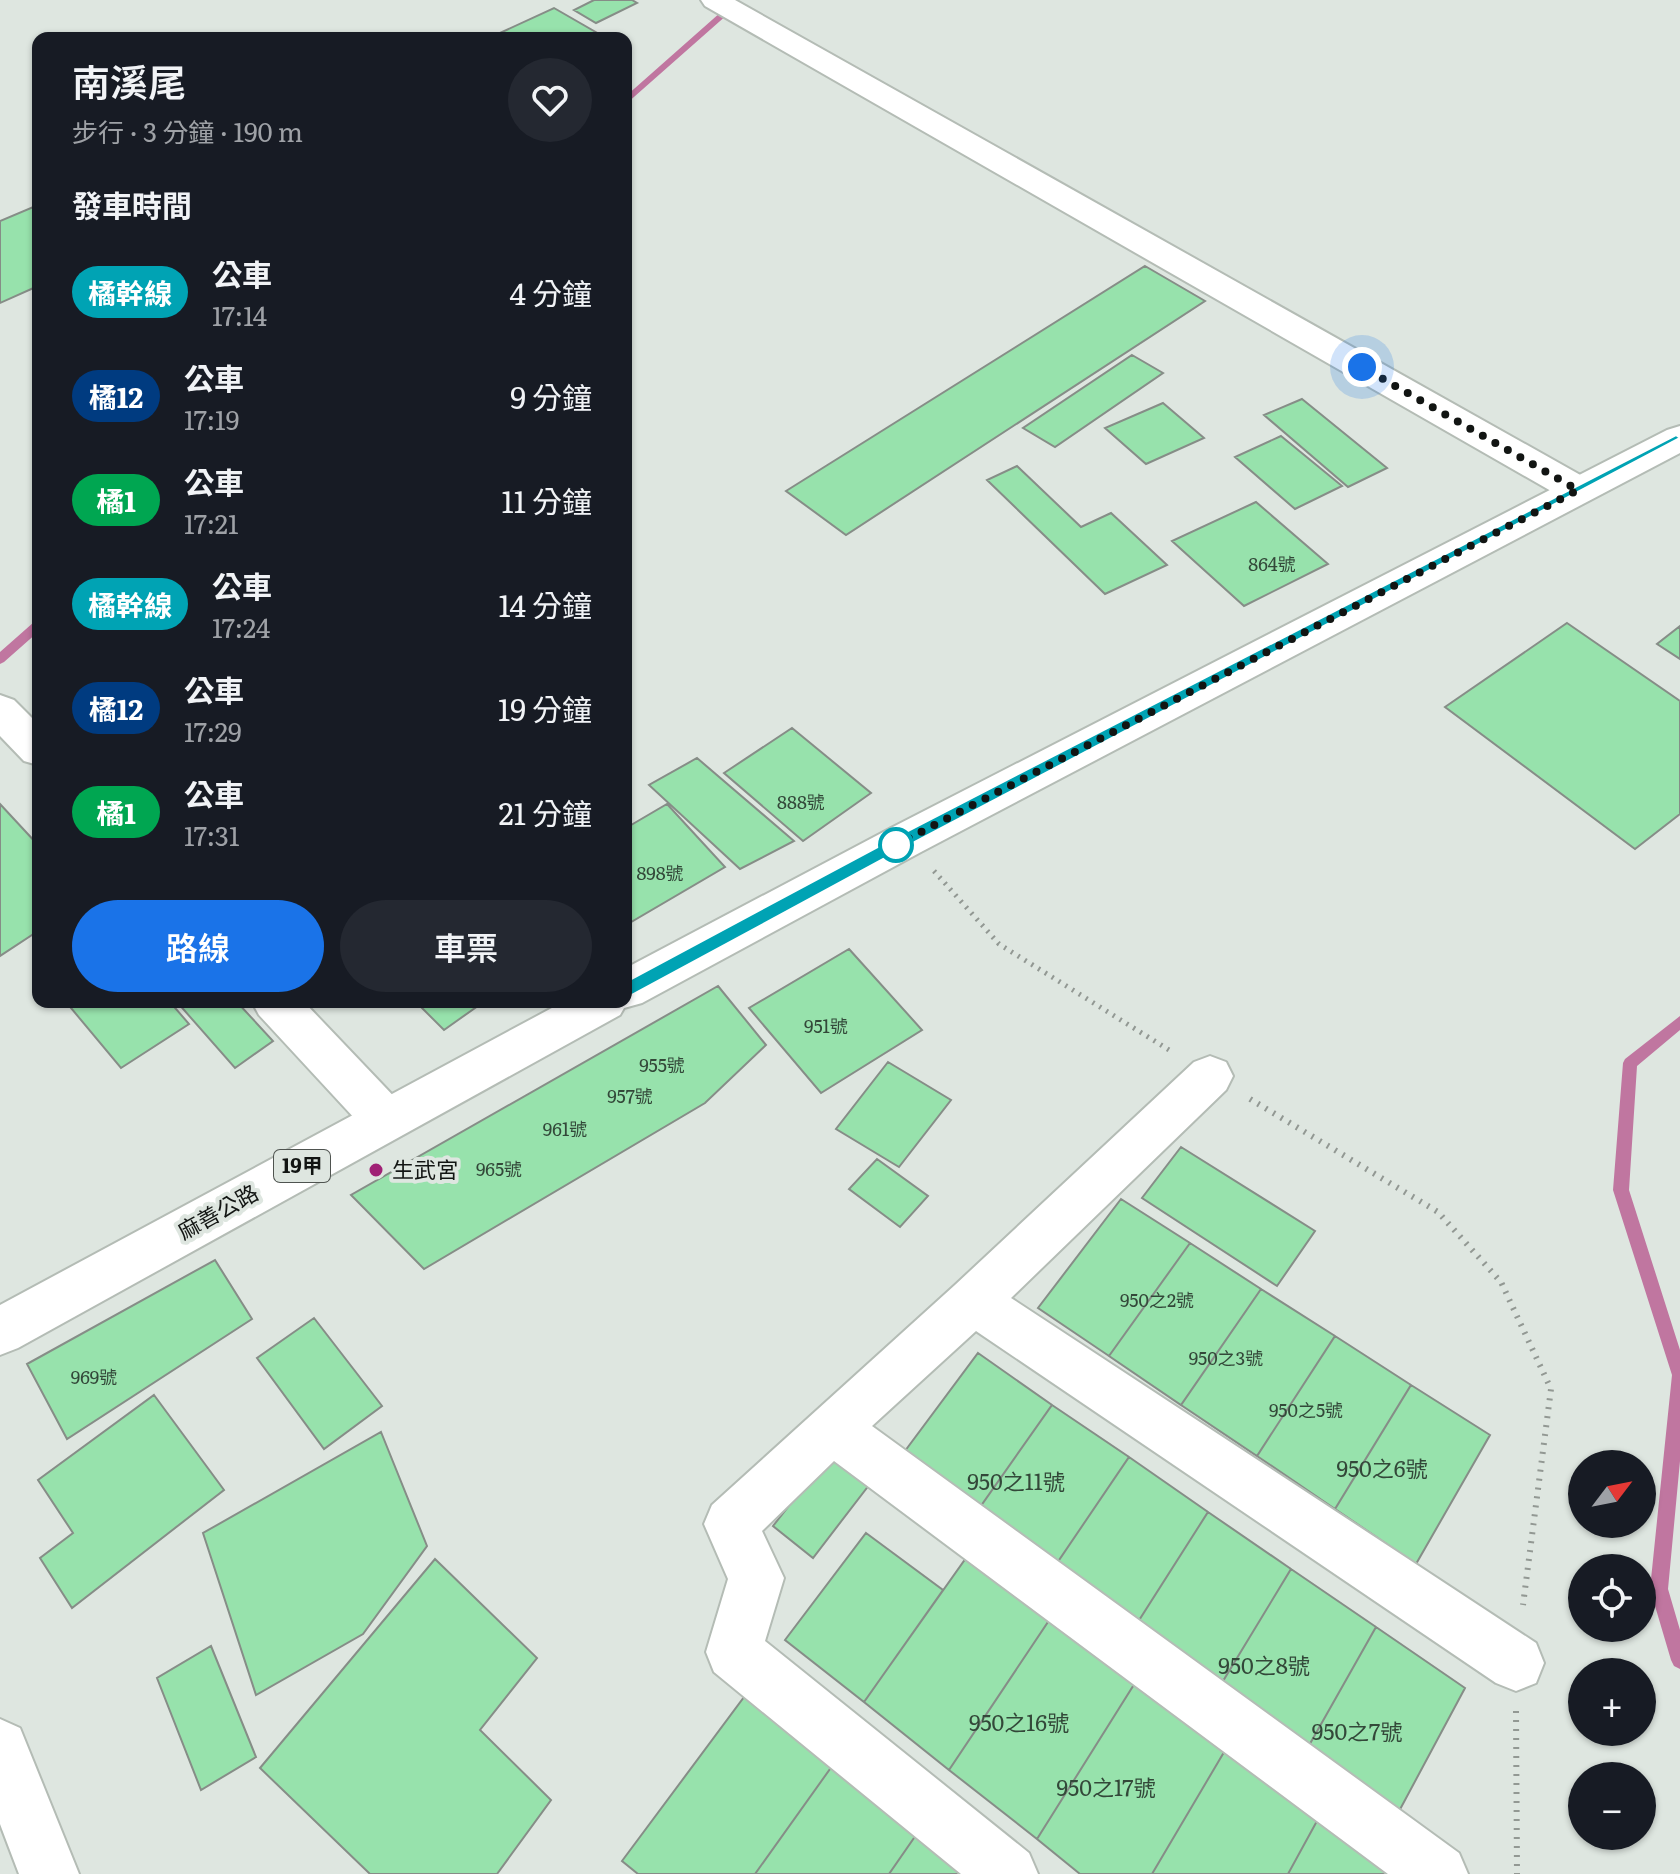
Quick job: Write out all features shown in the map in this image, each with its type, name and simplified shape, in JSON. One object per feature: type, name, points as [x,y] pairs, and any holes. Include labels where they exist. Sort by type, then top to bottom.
[{"type":"main road","points":[[715,0],[1578,490]]},
{"type":"main road","points":[[632,987],[906,840],[1680,438]]},
{"type":"main road","points":[[0,710],[32,744]]},
{"type":"main road","points":[[281,1008],[386,1120]]},
{"type":"main road","name":"麻善公路","points":[[0,1331],[593,1008]]},
{"type":"main road","points":[[1008,1874],[734,1652],[756,1578],[731,1524],[973,1301],[1210,1076]]},
{"type":"main road","points":[[973,1301],[1516,1663]]},
{"type":"main road","points":[[832,1428],[1438,1874]]},
{"type":"main road","points":[[0,1748],[49,1874]]},
{"type":"path","points":[[906,840],[999,944],[1210,1076],[1438,1212],[1501,1282],[1551,1389],[1516,1663],[1517,1874]]},
{"type":"building","points":[[594,0],[632,0],[637,3],[596,23],[574,10]]},
{"type":"building","points":[[554,8],[596,32],[502,32]]},
{"type":"building","points":[[32,208],[32,289],[0,303],[0,221]]},
{"type":"building","points":[[1145,266],[1205,301],[846,535],[786,491]]},
{"type":"building","points":[[1132,355],[1163,373],[1055,447],[1023,428]]},
{"type":"building","points":[[1302,399],[1387,468],[1348,487],[1264,415]]},
{"type":"building","points":[[1163,403],[1204,438],[1146,464],[1105,428]]},
{"type":"building","points":[[1281,436],[1342,486],[1295,509],[1235,457]]},
{"type":"building","points":[[1017,466],[1081,527],[1111,513],[1167,565],[1105,594],[987,480]]},
{"type":"building","points":[[1256,502],[1328,564],[1244,606],[1172,541]]},
{"type":"building","points":[[1567,623],[1680,701],[1680,814],[1635,849],[1445,707]]},
{"type":"building","points":[[1680,626],[1680,659],[1657,644]]},
{"type":"building","points":[[792,728],[871,793],[803,841],[724,773]]},
{"type":"building","points":[[697,758],[794,841],[740,869],[649,785]]},
{"type":"building","points":[[0,804],[32,839],[32,935],[0,956]]},
{"type":"building","points":[[667,804],[725,867],[632,921],[632,824]]},
{"type":"building","points":[[849,949],[922,1030],[821,1093],[749,1008]]},
{"type":"building","points":[[718,986],[766,1045],[705,1103],[424,1269],[351,1195]]},
{"type":"building","points":[[71,1008],[175,1008],[189,1024],[121,1068]]},
{"type":"building","points":[[182,1008],[243,1008],[273,1041],[235,1068]]},
{"type":"building","points":[[422,1008],[475,1008],[444,1030]]},
{"type":"building","points":[[888,1062],[951,1100],[899,1167],[836,1129]]},
{"type":"building","points":[[1181,1147],[1315,1231],[1277,1286],[1142,1198]]},
{"type":"building","points":[[877,1159],[928,1196],[900,1227],[849,1189]]},
{"type":"building","points":[[1121,1199],[1190,1243],[1109,1356],[1038,1308]]},
{"type":"building","points":[[1190,1243],[1261,1289],[1181,1405],[1109,1356]]},
{"type":"building","points":[[215,1260],[252,1319],[67,1439],[27,1364]]},
{"type":"building","points":[[1261,1289],[1335,1336],[1257,1456],[1181,1405]]},
{"type":"building","points":[[314,1318],[382,1406],[324,1449],[257,1358]]},
{"type":"building","points":[[1335,1336],[1411,1385],[1335,1509],[1257,1456]]},
{"type":"building","points":[[978,1353],[1052,1405],[978,1510],[902,1455]]},
{"type":"building","points":[[1411,1385],[1490,1435],[1416,1564],[1335,1509]]},
{"type":"building","points":[[154,1395],[224,1490],[72,1608],[40,1558],[73,1533],[38,1480]]},
{"type":"building","points":[[1052,1405],[1129,1457],[1055,1566],[978,1510]]},
{"type":"building","points":[[381,1432],[427,1546],[363,1634],[256,1695],[203,1533]]},
{"type":"building","points":[[836,1446],[876,1476],[813,1558],[773,1526]]},
{"type":"building","points":[[1129,1457],[1208,1512],[1136,1625],[1055,1566]]},
{"type":"building","points":[[1208,1512],[1291,1569],[1220,1686],[1136,1625]]},
{"type":"building","points":[[866,1533],[943,1590],[864,1702],[785,1640]]},
{"type":"building","points":[[971,1551],[1054,1613],[949,1770],[864,1702]]},
{"type":"building","points":[[435,1559],[537,1658],[480,1730],[551,1800],[497,1874],[370,1874],[260,1768]]},
{"type":"building","points":[[1291,1569],[1376,1627],[1307,1749],[1220,1686]]},
{"type":"building","points":[[1054,1613],[1140,1675],[1037,1839],[949,1770]]},
{"type":"building","points":[[1376,1627],[1465,1688],[1397,1815],[1307,1749]]},
{"type":"building","points":[[211,1646],[256,1757],[201,1790],[157,1678]]},
{"type":"building","points":[[1140,1675],[1230,1742],[1152,1874],[1080,1874],[1037,1839]]},
{"type":"building","points":[[753,1685],[840,1755],[755,1874],[638,1874],[622,1861]]},
{"type":"building","points":[[1230,1742],[1323,1810],[1288,1874],[1152,1874]]},
{"type":"building","points":[[840,1755],[923,1825],[889,1874],[755,1874]]},
{"type":"building","points":[[1323,1810],[1410,1874],[1288,1874]]},
{"type":"building","points":[[923,1825],[983,1874],[889,1874]]},
{"type":"waterway","points":[[632,96],[724,14]]},
{"type":"waterway","points":[[0,659],[32,630]]},
{"type":"waterway","points":[[1680,1022],[1630,1063],[1621,1190],[1680,1375],[1659,1589],[1680,1660]]},
{"type":"bus line","name":"橘幹線","points":[[632,987],[906,840],[1680,438]]},
{"type":"place","name":"生武宮","points":[[376,1170]]},
{"type":"route","points":[[896,845],[1578,490],[1362,367]]}]
